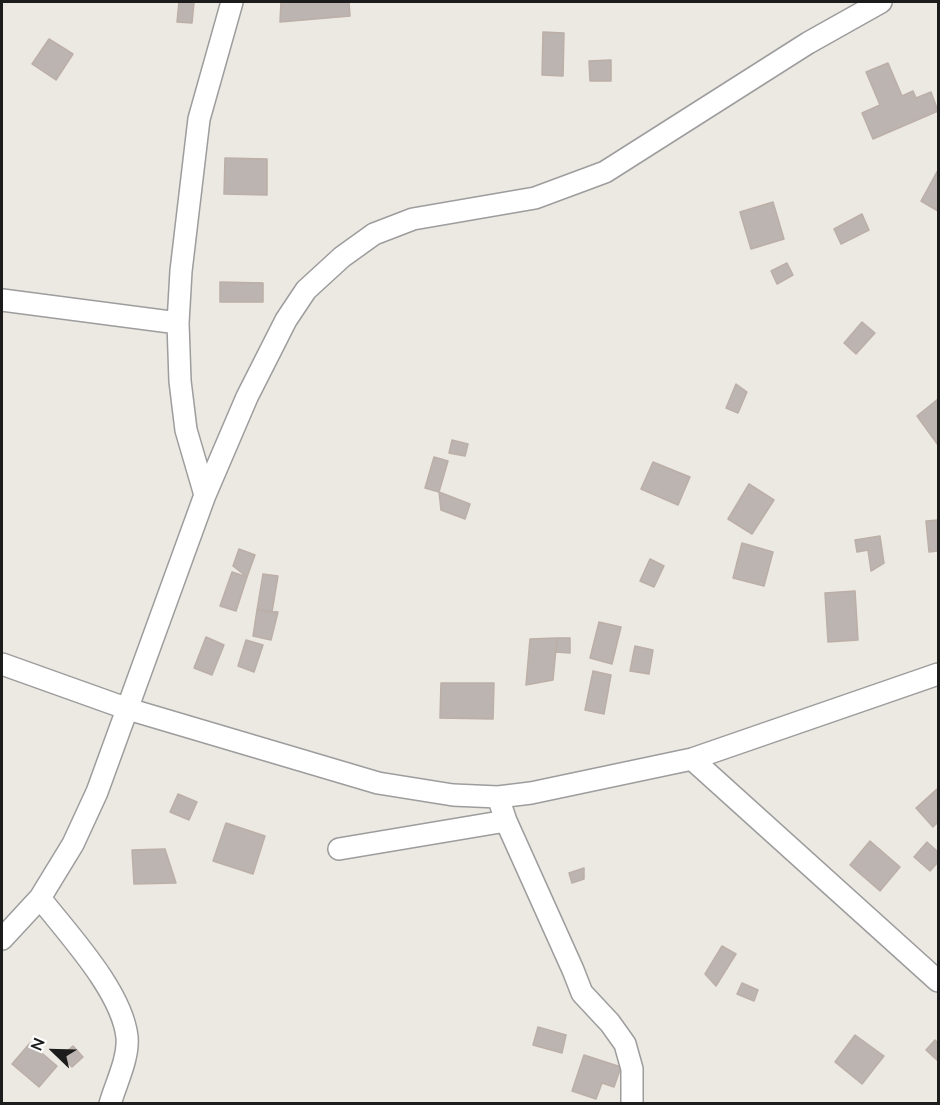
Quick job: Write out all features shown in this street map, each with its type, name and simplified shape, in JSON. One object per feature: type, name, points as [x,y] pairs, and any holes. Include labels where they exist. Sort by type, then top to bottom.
[{"type":"street","points":[[205,495],[186,430],[180,381],[178,323],[200,119],[232,2]]},
{"type":"street","points":[[2,939],[40,898],[78,834],[97,792],[205,495],[247,397],[286,320],[306,290],[342,257],[374,234],[413,219],[535,198],[605,172],[808,43],[881,2]]},
{"type":"street","points":[[2,300],[178,323]]},
{"type":"street","points":[[2,664],[128,709],[378,783],[453,795],[498,797],[531,793],[692,759],[939,674]]},
{"type":"street","points":[[692,759],[939,981]]},
{"type":"street","points":[[498,797],[506,821],[582,993],[610,1023],[625,1044],[632,1069],[632,1104]]},
{"type":"street","points":[[339,849],[506,821]]},
{"type":"street","points":[[40,898],[95,968],[120,1010],[127,1038],[125,1057],[110,1104]]},
{"type":"building","points":[[179,2],[194,2],[192,23],[177,22]]},
{"type":"building","points":[[281,2],[349,2],[350,16],[280,22]]},
{"type":"building","points":[[543,32],[564,33],[563,76],[542,75]]},
{"type":"building","points":[[49,39],[73,54],[56,80],[32,64]]},
{"type":"building","points":[[611,60],[611,81],[590,81],[589,61]]},
{"type":"building","points":[[888,63],[902,96],[913,91],[916,98],[931,92],[938,111],[873,139],[862,113],[880,105],[866,72]]},
{"type":"building","points":[[225,158],[267,159],[267,195],[224,194]]},
{"type":"building","points":[[938,170],[938,211],[921,201]]},
{"type":"building","points":[[773,202],[784,239],[751,249],[740,212]]},
{"type":"building","points":[[862,214],[869,230],[841,244],[834,229]]},
{"type":"building","points":[[787,263],[793,275],[777,284],[771,271]]},
{"type":"building","points":[[220,282],[263,283],[263,302],[220,302]]},
{"type":"building","points":[[862,322],[875,333],[856,354],[844,343]]},
{"type":"building","points":[[736,384],[747,392],[738,413],[726,408]]},
{"type":"building","points":[[938,399],[938,445],[917,416]]},
{"type":"building","points":[[452,440],[468,444],[465,456],[449,453]]},
{"type":"building","points":[[434,457],[448,461],[439,492],[425,488]]},
{"type":"building","points":[[653,462],[690,477],[678,505],[641,489]]},
{"type":"building","points":[[749,484],[774,500],[752,534],[728,519]]},
{"type":"building","points":[[439,492],[470,504],[465,519],[441,510]]},
{"type":"building","points":[[938,520],[938,551],[929,552],[926,521]]},
{"type":"building","points":[[880,536],[884,563],[871,571],[868,550],[857,552],[855,540]]},
{"type":"building","points":[[742,543],[773,552],[764,586],[733,578]]},
{"type":"building","points":[[239,549],[255,555],[247,577],[233,566]]},
{"type":"building","points":[[650,559],[664,566],[654,587],[640,581]]},
{"type":"building","points":[[232,572],[247,577],[236,611],[220,606]]},
{"type":"building","points":[[263,574],[278,576],[272,612],[257,610]]},
{"type":"building","points":[[855,591],[858,640],[828,642],[825,593]]},
{"type":"building","points":[[257,610],[278,612],[271,640],[253,636]]},
{"type":"building","points":[[599,622],[621,627],[612,664],[590,658]]},
{"type":"building","points":[[206,637],[224,645],[212,675],[194,668]]},
{"type":"building","points":[[557,638],[570,638],[570,653],[556,652]]},
{"type":"building","points":[[557,638],[553,680],[526,685],[530,639]]},
{"type":"building","points":[[246,640],[263,645],[254,672],[238,666]]},
{"type":"building","points":[[635,646],[653,650],[649,674],[630,671]]},
{"type":"building","points":[[593,671],[611,675],[604,714],[585,710]]},
{"type":"building","points":[[441,683],[494,683],[493,719],[440,718]]},
{"type":"building","points":[[937,789],[938,822],[933,827],[916,808]]},
{"type":"building","points":[[178,794],[197,802],[189,820],[170,812]]},
{"type":"building","points":[[226,823],[265,836],[253,874],[213,861]]},
{"type":"building","points":[[870,841],[900,867],[880,891],[850,865]]},
{"type":"building","points":[[927,842],[938,852],[938,862],[930,871],[914,857]]},
{"type":"building","points":[[165,849],[176,883],[134,884],[132,850]]},
{"type":"building","points":[[584,868],[584,879],[572,883],[569,873]]},
{"type":"building","points":[[722,946],[736,954],[716,986],[705,974]]},
{"type":"building","points":[[742,983],[758,990],[754,1001],[737,994]]},
{"type":"building","points":[[538,1027],[566,1035],[562,1053],[533,1045]]},
{"type":"building","points":[[855,1035],[884,1056],[862,1084],[835,1062]]},
{"type":"building","points":[[935,1040],[938,1043],[938,1061],[926,1050]]},
{"type":"building","points":[[30,1043],[57,1066],[39,1087],[12,1064]]},
{"type":"building","points":[[73,1046],[83,1057],[72,1067],[61,1056]]},
{"type":"building","points":[[584,1055],[621,1067],[614,1087],[602,1083],[596,1099],[572,1091]]}]
